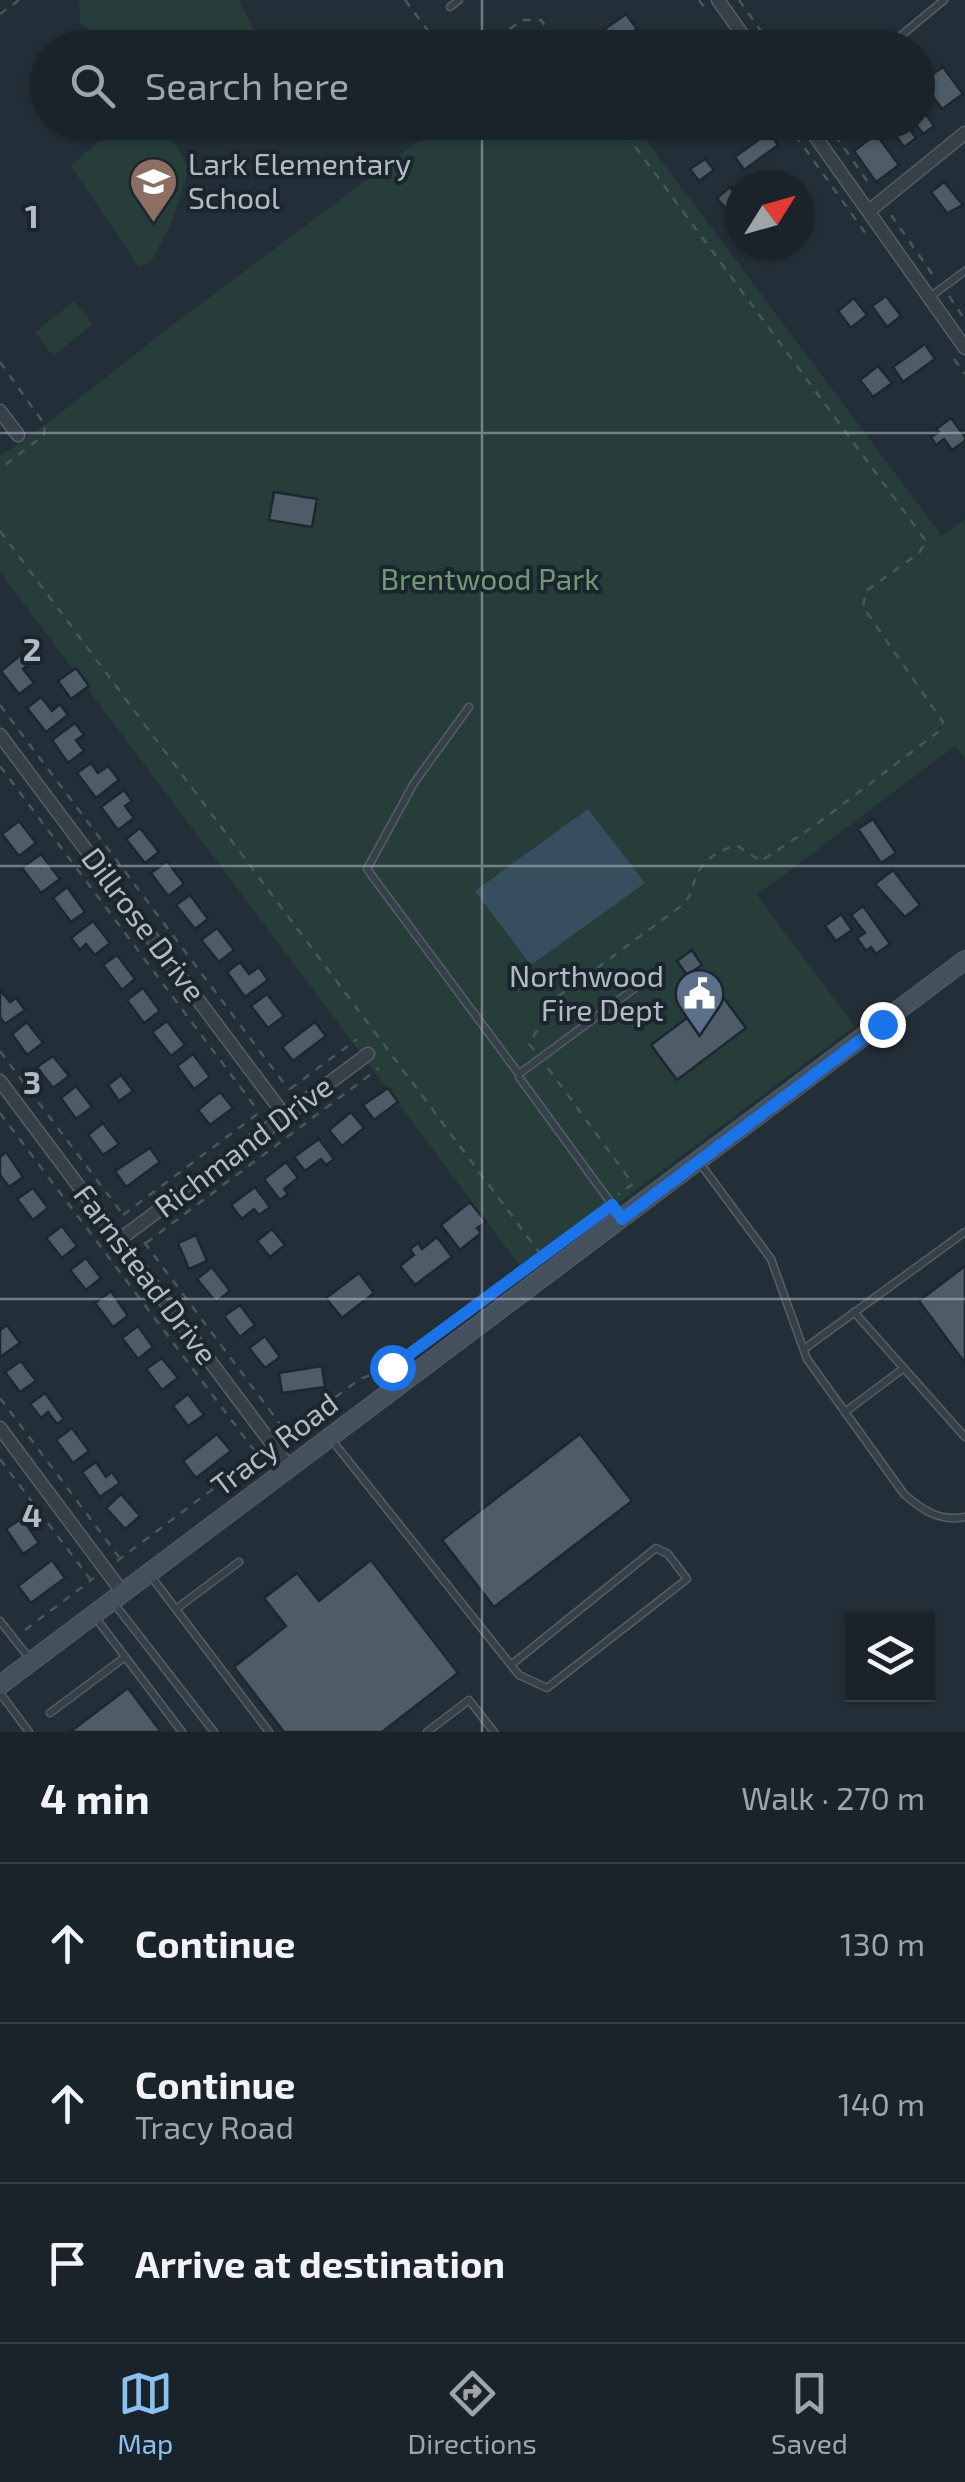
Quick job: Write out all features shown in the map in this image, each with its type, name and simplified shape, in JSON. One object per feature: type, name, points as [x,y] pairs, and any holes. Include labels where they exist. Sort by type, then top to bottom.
[{"type":"street","points":[[718,0],[739,30]]},
{"type":"street","points":[[868,211],[965,133]]},
{"type":"street","points":[[818,140],[965,348]]},
{"type":"street","points":[[0,411],[18,435]]},
{"type":"street","name":"Dillrose Drive","points":[[0,735],[286,1116]]},
{"type":"street","name":"Tracy Road","points":[[0,1685],[331,1438],[617,1212],[698,1161],[965,960]]},
{"type":"street","name":"Richmand Drive","points":[[120,1240],[368,1054]]},
{"type":"street","name":"Farnstead Drive","points":[[0,1082],[290,1468]]},
{"type":"street","points":[[0,1428],[106,1570],[118,1597]]},
{"type":"lane","points":[[450,8],[459,0]]},
{"type":"lane","points":[[908,30],[944,0]]},
{"type":"lane","points":[[930,298],[965,271]]},
{"type":"lane","points":[[469,707],[414,783],[367,869],[617,1212]]},
{"type":"lane","points":[[520,1074],[658,971]]},
{"type":"lane","points":[[698,1161],[771,1259],[808,1359],[904,1494],[938,1517],[965,1517]]},
{"type":"lane","points":[[804,1348],[965,1232]]},
{"type":"lane","points":[[854,1312],[965,1437]]},
{"type":"lane","points":[[845,1412],[904,1368]]},
{"type":"lane","points":[[331,1438],[519,1676],[547,1688],[686,1580],[668,1554],[656,1548],[511,1665]]},
{"type":"lane","points":[[176,1609],[238,1562]]},
{"type":"lane","points":[[149,1574],[270,1732]]},
{"type":"lane","points":[[118,1597],[214,1732]]},
{"type":"lane","points":[[94,1616],[182,1732]]},
{"type":"lane","points":[[0,1621],[31,1662]]},
{"type":"lane","points":[[50,1713],[125,1658]]},
{"type":"lane","points":[[0,1693],[29,1732]]},
{"type":"lane","points":[[428,1732],[470,1700],[494,1732]]},
{"type":"path","points":[[0,14],[19,0]]},
{"type":"path","points":[[406,0],[428,30]]},
{"type":"path","points":[[739,0],[760,30]]},
{"type":"path","points":[[508,30],[522,20],[541,20],[548,30]]},
{"type":"path","points":[[618,1196],[633,1184],[530,1044],[556,998],[680,907],[692,895],[696,874],[714,853],[736,845],[761,860],[814,826],[938,732],[943,722],[863,607],[866,592],[919,553],[926,540],[630,140]]},
{"type":"path","points":[[839,140],[965,320]]},
{"type":"path","points":[[0,362],[46,425],[44,435],[0,469]]},
{"type":"path","points":[[0,532],[542,1256]]},
{"type":"path","points":[[0,705],[289,1090],[357,1039]]},
{"type":"path","points":[[0,766],[259,1112]]},
{"type":"path","points":[[0,1051],[123,1215],[274,1101]]},
{"type":"path","points":[[287,1433],[145,1244],[379,1068]]},
{"type":"path","points":[[0,1112],[258,1455]]},
{"type":"path","points":[[542,1256],[617,1212],[643,1181]]},
{"type":"path","points":[[14,1639],[360,1379],[392,1367],[602,1208]]},
{"type":"path","points":[[0,1398],[120,1558]]},
{"type":"path","points":[[0,1459],[91,1580]]},
{"type":"green space","points":[[239,0],[254,30],[89,30],[80,22],[79,2]]},
{"type":"green space","points":[[100,140],[173,140],[189,169],[172,221],[151,262],[139,267],[71,166]]},
{"type":"green space","name":"Brentwood Park","points":[[420,140],[646,140],[725,246],[725,260],[736,260],[942,536],[965,519],[965,758],[955,746],[757,895],[855,1026],[525,1273],[0,572],[0,456]]},
{"type":"green space","points":[[75,301],[93,324],[53,356],[35,332]]},
{"type":"water","points":[[588,809],[645,883],[531,965],[475,891]]},
{"type":"building","points":[[626,14],[637,29],[606,30]]},
{"type":"building","points":[[943,67],[963,94],[942,109],[935,99],[935,73]]},
{"type":"building","points":[[758,140],[775,140],[778,145],[744,170],[735,157]]},
{"type":"building","points":[[868,140],[880,140],[899,165],[876,182],[854,151]]},
{"type":"building","points":[[705,159],[714,170],[699,181],[690,169]]},
{"type":"building","points":[[944,182],[963,205],[947,213],[931,192]]},
{"type":"building","points":[[725,191],[725,208],[717,198]]},
{"type":"building","points":[[886,296],[901,316],[887,327],[872,306]]},
{"type":"building","points":[[854,298],[867,315],[851,328],[838,311]]},
{"type":"building","points":[[925,344],[935,359],[903,382],[893,367]]},
{"type":"building","points":[[878,366],[892,383],[873,397],[860,380]]},
{"type":"building","points":[[951,418],[965,437],[952,450],[944,439],[936,445],[931,437]]},
{"type":"building","points":[[274,492],[317,499],[312,527],[269,520]]},
{"type":"building","points":[[22,654],[30,663],[23,669],[34,683],[19,694],[1,671]]},
{"type":"building","points":[[76,668],[89,686],[71,699],[58,681]]},
{"type":"building","points":[[41,697],[52,711],[60,704],[68,715],[46,732],[27,708]]},
{"type":"building","points":[[75,723],[84,735],[76,740],[84,751],[68,763],[52,740]]},
{"type":"building","points":[[91,763],[98,773],[108,766],[119,780],[96,798],[77,773]]},
{"type":"building","points":[[124,790],[132,801],[125,806],[134,818],[118,830],[101,807]]},
{"type":"building","points":[[873,819],[896,853],[881,863],[858,829]]},
{"type":"building","points":[[19,821],[36,843],[19,856],[2,834]]},
{"type":"building","points":[[140,828],[159,852],[145,863],[126,839]]},
{"type":"building","points":[[41,854],[60,879],[41,893],[22,868]]},
{"type":"building","points":[[167,861],[184,884],[168,896],[151,873]]},
{"type":"building","points":[[893,870],[920,905],[905,917],[875,884]]},
{"type":"building","points":[[67,887],[85,912],[71,922],[53,898]]},
{"type":"building","points":[[190,895],[208,919],[195,929],[176,905]]},
{"type":"building","points":[[863,906],[890,944],[876,954],[871,947],[866,951],[857,938],[865,933],[851,915]]},
{"type":"building","points":[[841,914],[852,930],[836,941],[825,926]]},
{"type":"building","points":[[93,921],[110,943],[95,955],[86,944],[80,950],[71,938]]},
{"type":"building","points":[[217,928],[234,950],[219,962],[201,940]]},
{"type":"building","points":[[692,950],[702,965],[687,975],[677,961]]},
{"type":"building","points":[[117,955],[135,979],[122,990],[103,965]]},
{"type":"building","points":[[240,962],[249,974],[259,967],[268,980],[245,997],[227,972]]},
{"type":"building","points":[[143,988],[160,1011],[144,1023],[127,1000]]},
{"type":"building","points":[[0,990],[10,1002],[16,998],[25,1010],[5,1024],[0,1017]]},
{"type":"building","name":"Northwood Fire Dept","points":[[720,993],[746,1028],[677,1080],[651,1045]]},
{"type":"building","points":[[267,994],[284,1016],[268,1028],[251,1006]]},
{"type":"building","points":[[167,1021],[185,1045],[171,1056],[152,1032]]},
{"type":"building","points":[[27,1022],[43,1043],[27,1055],[12,1034]]},
{"type":"building","points":[[315,1022],[326,1036],[293,1061],[282,1047]]},
{"type":"building","points":[[193,1054],[210,1077],[194,1089],[177,1066]]},
{"type":"building","points":[[53,1056],[69,1076],[53,1088],[37,1067]]},
{"type":"building","points":[[121,1075],[133,1091],[119,1101],[108,1085]]},
{"type":"building","points":[[76,1086],[92,1107],[76,1119],[61,1098]]},
{"type":"building","points":[[388,1088],[398,1102],[374,1120],[363,1105]]},
{"type":"building","points":[[220,1092],[233,1108],[210,1125],[198,1110]]},
{"type":"building","points":[[351,1112],[364,1128],[342,1146],[329,1130]]},
{"type":"building","points":[[103,1123],[119,1144],[103,1155],[88,1135]]},
{"type":"building","points":[[319,1139],[334,1159],[326,1165],[321,1159],[305,1171],[294,1157]]},
{"type":"building","points":[[150,1148],[160,1162],[126,1187],[115,1171]]},
{"type":"building","points":[[6,1152],[23,1177],[9,1187],[0,1175],[0,1157]]},
{"type":"building","points":[[286,1162],[298,1178],[284,1189],[288,1194],[280,1200],[264,1179]]},
{"type":"building","points":[[255,1187],[270,1207],[259,1215],[254,1209],[242,1219],[231,1205]]},
{"type":"building","points":[[33,1188],[48,1208],[33,1220],[17,1199]]},
{"type":"building","points":[[470,1202],[486,1222],[477,1228],[481,1233],[460,1250],[441,1225]]},
{"type":"building","points":[[62,1226],[77,1246],[62,1258],[46,1238]]},
{"type":"building","points":[[272,1229],[285,1245],[270,1257],[257,1241]]},
{"type":"building","points":[[196,1235],[207,1261],[189,1269],[178,1243]]},
{"type":"building","points":[[437,1237],[452,1257],[415,1285],[400,1266],[414,1255],[410,1249],[418,1243],[422,1249]]},
{"type":"building","points":[[86,1258],[101,1278],[86,1290],[70,1270]]},
{"type":"building","points":[[965,1266],[965,1363],[919,1301]]},
{"type":"building","points":[[212,1267],[230,1291],[216,1302],[197,1279]]},
{"type":"building","points":[[359,1273],[374,1293],[342,1318],[326,1298]]},
{"type":"building","points":[[111,1291],[128,1316],[113,1327],[95,1303]]},
{"type":"building","points":[[240,1305],[255,1325],[240,1337],[224,1316]]},
{"type":"building","points":[[7,1325],[20,1343],[0,1357],[0,1330]]},
{"type":"building","points":[[138,1326],[153,1347],[138,1359],[122,1338]]},
{"type":"building","points":[[265,1336],[280,1357],[265,1368],[249,1348]]},
{"type":"building","points":[[162,1358],[178,1378],[162,1390],[146,1369]]},
{"type":"building","points":[[21,1361],[36,1381],[20,1392],[5,1372]]},
{"type":"building","points":[[322,1366],[325,1387],[282,1393],[279,1373]]},
{"type":"building","points":[[45,1393],[64,1419],[57,1424],[48,1412],[41,1418],[30,1404]]},
{"type":"building","points":[[188,1394],[204,1415],[188,1426],[173,1406]]},
{"type":"building","points":[[72,1428],[89,1451],[73,1463],[56,1440]]},
{"type":"building","points":[[217,1434],[231,1451],[196,1478],[183,1461]]},
{"type":"building","points":[[580,1434],[632,1501],[494,1607],[442,1540]]},
{"type":"building","points":[[96,1462],[106,1477],[112,1472],[120,1483],[100,1497],[82,1472]]},
{"type":"building","points":[[121,1494],[140,1516],[125,1529],[106,1508]]},
{"type":"building","points":[[22,1518],[39,1543],[23,1554],[6,1529]]},
{"type":"building","points":[[52,1560],[65,1578],[31,1603],[18,1586]]},
{"type":"building","points":[[371,1560],[458,1673],[382,1732],[284,1732],[234,1667],[286,1626],[264,1598],[297,1573],[319,1601]]},
{"type":"building","points":[[128,1688],[161,1732],[70,1732]]},
{"type":"place","name":"Lark Elementary School","points":[[153,224]]},
{"type":"place","name":"Northwood Fire Dept","points":[[699,1036]]},
{"type":"route","points":[[392,1367],[612,1205],[622,1219],[882,1024]]}]
